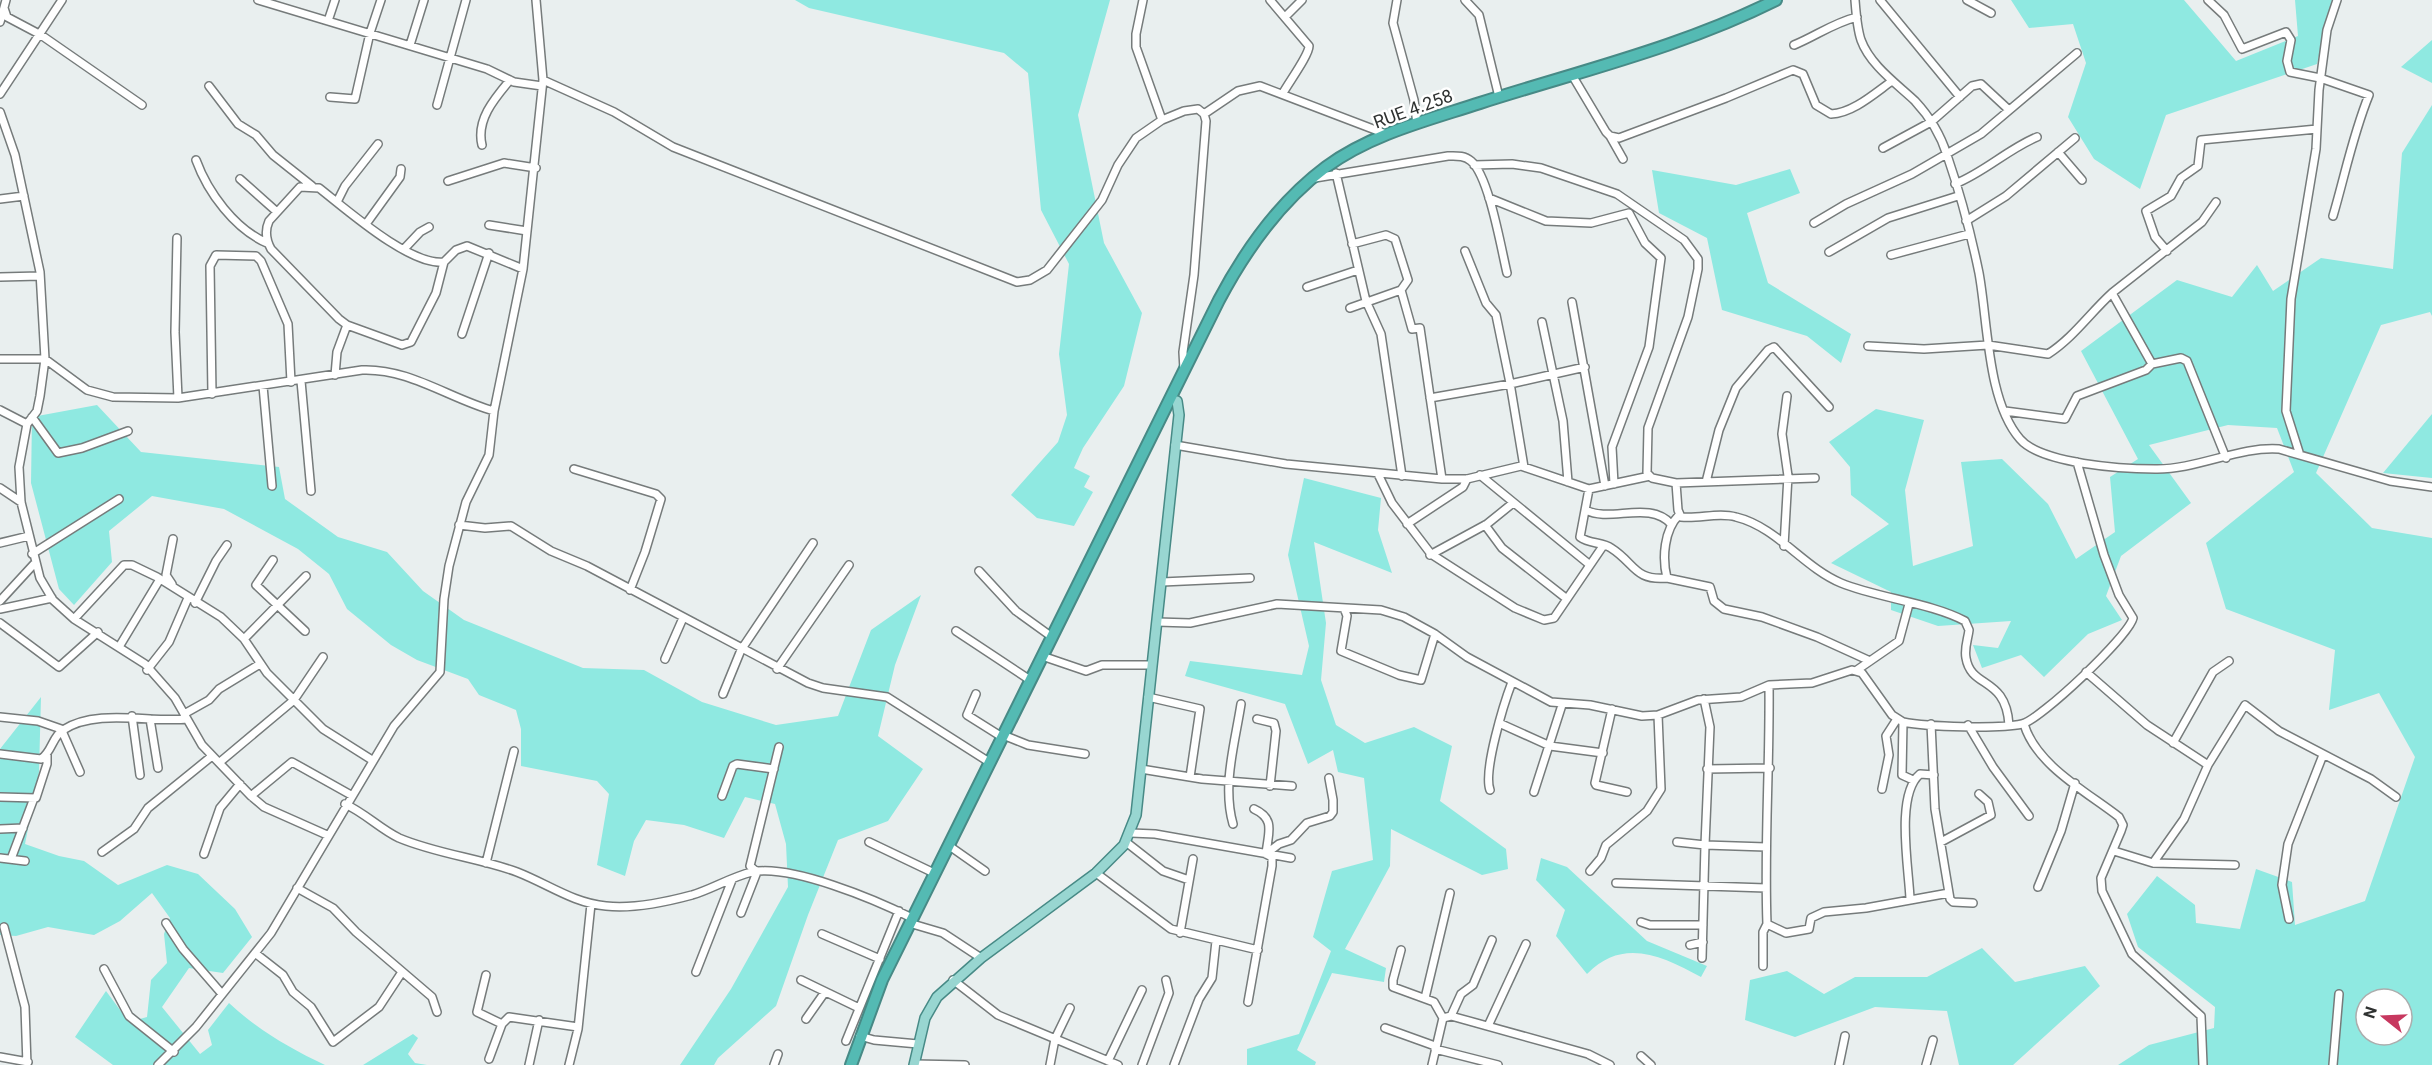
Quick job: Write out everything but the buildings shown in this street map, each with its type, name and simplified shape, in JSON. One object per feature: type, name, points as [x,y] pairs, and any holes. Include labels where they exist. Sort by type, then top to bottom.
[{"type":"highway","name":"RUE 4.258","points":[[851,1065],[875,995],[1042,656],[1175,398],[1184,371],[1244,255],[1283,206],[1312,179],[1352,151],[1387,135],[1499,97],[1683,40],[1776,0]]},
{"type":"main road","points":[[914,1064],[930,1008],[953,980],[1096,873],[1128,837],[1136,815],[1162,582],[1179,415],[1175,398]]},
{"type":"street","points":[[0,22],[6,0]]},
{"type":"street","points":[[0,93],[62,0]]},
{"type":"street","points":[[258,0],[452,58],[510,80],[542,83],[614,112],[673,147],[1017,282],[1030,280],[1047,270],[1102,200],[1136,138],[1162,120],[1191,109],[1198,109],[1204,114]]},
{"type":"street","points":[[328,21],[335,0]]},
{"type":"street","points":[[330,97],[355,99],[370,33],[381,0]]},
{"type":"street","points":[[410,45],[424,0]]},
{"type":"street","points":[[437,105],[452,58],[466,0]]},
{"type":"street","points":[[158,1065],[174,1052],[255,953],[297,888],[345,804],[394,726],[440,672],[445,590],[459,525],[471,489],[489,455],[494,411],[523,269],[536,168],[542,83],[536,0]]},
{"type":"street","points":[[1143,0],[1136,34],[1136,47],[1162,120]]},
{"type":"street","points":[[1270,0],[1306,40],[1310,50],[1283,93]]},
{"type":"street","points":[[1285,17],[1302,0]]},
{"type":"street","points":[[1396,0],[1393,23],[1414,100],[1417,124]]},
{"type":"street","points":[[1465,0],[1479,15],[1499,97]]},
{"type":"street","points":[[1856,0],[1863,45],[1892,81],[1913,100],[1931,122],[1947,154],[1966,221],[1980,283],[1994,380],[2005,411],[2020,440],[2028,446],[2077,462],[2158,469],[2226,458],[2265,448],[2299,452],[2390,481],[2432,487]]},
{"type":"street","points":[[1880,0],[1959,97]]},
{"type":"street","points":[[1967,0],[1991,14]]},
{"type":"street","points":[[2208,0],[2224,15],[2242,49],[2286,32],[2291,40],[2287,60],[2290,72],[2320,78],[2369,95],[2355,128],[2349,164],[2333,216]]},
{"type":"street","points":[[2299,452],[2286,411],[2291,299],[2317,129],[2320,78],[2327,30],[2337,0]]},
{"type":"street","points":[[4,8],[7,17],[40,35],[142,105]]},
{"type":"street","points":[[1794,45],[1814,37],[1834,23],[1857,17]]},
{"type":"street","points":[[1814,223],[1981,134],[2077,53]]},
{"type":"street","points":[[1610,136],[1619,138],[1638,133],[1793,70],[1803,74],[1816,105],[1831,114],[1842,112],[1868,98],[1892,81]]},
{"type":"street","points":[[1572,75],[1623,159]]},
{"type":"street","points":[[482,145],[479,132],[486,114],[510,80]]},
{"type":"street","points":[[1883,148],[1931,122],[1972,86],[1981,84],[2009,110]]},
{"type":"street","points":[[209,86],[238,124],[256,135],[273,154],[312,186],[404,249],[420,258],[444,262]]},
{"type":"street","points":[[1204,114],[1248,87],[1260,86],[1387,135]]},
{"type":"street","points":[[0,112],[15,155],[40,276],[45,359],[40,396],[30,421],[19,467],[21,502],[34,564],[52,598],[74,619],[98,632],[145,664],[147,670],[166,687],[193,732],[212,756],[250,795],[264,807],[327,835]]},
{"type":"street","points":[[1184,371],[1183,352],[1193,284],[1204,114]]},
{"type":"street","points":[[2167,251],[2155,237],[2146,211],[2171,196],[2181,178],[2198,166],[2201,140],[2317,129]]},
{"type":"street","points":[[1955,184],[1971,178],[2020,144],[2037,137]]},
{"type":"street","points":[[1966,221],[2006,196],[2075,138]]},
{"type":"street","points":[[337,202],[345,186],[378,144]]},
{"type":"street","points":[[2058,152],[2082,180]]},
{"type":"street","points":[[1312,179],[1336,173],[1448,156],[1466,158],[1474,165],[1489,198],[1507,273]]},
{"type":"street","points":[[196,160],[204,182],[219,202],[254,237],[267,243],[347,325],[407,345],[436,293],[444,262],[462,247],[489,253],[523,269]]},
{"type":"street","points":[[448,181],[504,163],[536,168]]},
{"type":"street","points":[[1474,165],[1512,164],[1540,168],[1617,194],[1684,240],[1698,259],[1688,317],[1648,428],[1646,469],[1650,476]]},
{"type":"street","points":[[366,224],[400,177],[400,169]]},
{"type":"street","points":[[1336,173],[1366,301],[1381,334],[1402,476]]},
{"type":"street","points":[[240,179],[277,212]]},
{"type":"street","points":[[267,243],[266,227],[277,212],[300,187],[312,186]]},
{"type":"street","points":[[0,199],[24,196]]},
{"type":"street","points":[[1830,252],[1888,218],[1958,196]]},
{"type":"street","points":[[1489,198],[1546,221],[1591,223],[1629,213],[1645,243],[1661,258],[1649,347],[1612,447],[1614,484]]},
{"type":"street","points":[[1868,346],[1924,349],[1988,345],[2048,354],[2112,293],[2202,222],[2216,202]]},
{"type":"street","points":[[489,225],[528,231]]},
{"type":"street","points":[[404,249],[420,232],[429,227]]},
{"type":"street","points":[[1891,255],[1969,234]]},
{"type":"street","points":[[1350,308],[1401,290],[1408,280],[1395,239],[1386,235],[1353,244]]},
{"type":"street","points":[[177,238],[175,332],[178,398]]},
{"type":"street","points":[[1465,251],[1486,303],[1496,315],[1524,467]]},
{"type":"street","points":[[462,334],[489,253]]},
{"type":"street","points":[[212,394],[210,266],[216,255],[256,256],[261,261],[288,324],[291,382]]},
{"type":"street","points":[[1307,287],[1358,270]]},
{"type":"street","points":[[0,277],[40,276]]},
{"type":"street","points":[[1401,290],[1412,329],[1420,328],[1442,479]]},
{"type":"street","points":[[2112,293],[2152,364]]},
{"type":"street","points":[[1572,302],[1605,486]]},
{"type":"street","points":[[1542,322],[1563,421],[1568,482]]},
{"type":"street","points":[[335,375],[338,352],[347,325]]},
{"type":"street","points":[[1706,482],[1719,430],[1736,388],[1768,350],[1774,347],[1829,407]]},
{"type":"street","points":[[2005,411],[2065,419],[2077,396],[2146,370],[2152,364],[2181,358],[2187,361],[2226,458]]},
{"type":"street","points":[[0,359],[45,359],[87,390],[113,397],[178,398],[362,370],[389,372],[411,378],[472,405],[494,411]]},
{"type":"street","points":[[1430,398],[1585,368]]},
{"type":"street","points":[[301,381],[311,491]]},
{"type":"street","points":[[263,386],[272,486]]},
{"type":"street","points":[[1784,546],[1788,477],[1782,434],[1787,396]]},
{"type":"street","points":[[0,410],[30,421],[58,453],[82,448],[128,431]]},
{"type":"street","points":[[1175,446],[1286,464],[1442,479],[1467,479],[1524,467],[1589,489],[1650,476],[1676,483],[1788,477],[1815,478]]},
{"type":"street","points":[[1900,720],[1931,724],[2024,724],[2036,718],[2126,633],[2133,618],[2119,595],[2104,555],[2077,462]]},
{"type":"street","points":[[574,468],[656,494],[661,499],[645,552],[630,590]]},
{"type":"street","points":[[1378,474],[1392,503],[1430,554],[1515,608],[1544,620],[1554,618],[1604,546]]},
{"type":"street","points":[[1479,475],[1590,566]]},
{"type":"street","points":[[1407,524],[1463,487],[1467,479]]},
{"type":"street","points":[[1667,578],[1663,562],[1671,524],[1679,515],[1676,483]]},
{"type":"street","points":[[0,488],[21,502]]},
{"type":"street","points":[[1589,489],[1586,510],[1581,520],[1580,537],[1610,546],[1638,573],[1652,579],[1667,578],[1710,586],[1714,601],[1724,609],[1762,618],[1817,637],[1870,661]]},
{"type":"street","points":[[32,554],[119,499]]},
{"type":"street","points":[[1430,554],[1485,525],[1513,503]]},
{"type":"street","points":[[1586,510],[1595,515],[1622,512],[1647,514],[1667,519],[1671,524]]},
{"type":"street","points":[[1679,515],[1684,518],[1717,514],[1742,518],[1761,526],[1784,546],[1839,582],[1960,619],[1968,626],[1965,646],[1968,664],[1973,673],[1994,687],[2003,698],[2008,710],[2009,725]]},
{"type":"street","points":[[459,525],[486,528],[503,525],[519,529],[551,551],[582,563],[741,650],[815,687],[887,697],[989,762]]},
{"type":"street","points":[[1485,525],[1502,548],[1567,599]]},
{"type":"street","points":[[0,544],[29,537]]},
{"type":"street","points":[[173,539],[166,575],[173,586]]},
{"type":"street","points":[[723,694],[741,650],[813,543]]},
{"type":"street","points":[[195,603],[227,544]]},
{"type":"street","points":[[273,560],[256,585],[305,631]]},
{"type":"street","points":[[0,601],[34,564]]},
{"type":"street","points":[[74,619],[127,564],[160,579],[195,603],[221,617],[244,639],[260,664],[322,729],[372,760]]},
{"type":"street","points":[[777,669],[849,565]]},
{"type":"street","points":[[979,571],[1016,611],[1052,637]]},
{"type":"street","points":[[244,639],[306,576]]},
{"type":"street","points":[[1162,582],[1250,578]]},
{"type":"street","points":[[119,647],[160,579]]},
{"type":"street","points":[[0,609],[52,598]]},
{"type":"street","points":[[147,670],[167,646],[188,598]]},
{"type":"street","points":[[1157,622],[1190,623],[1277,604],[1381,610],[1404,617],[1435,634],[1467,657],[1551,702],[1562,705],[1590,705],[1642,716],[1658,715],[1704,699],[1741,697],[1769,685],[1812,683],[1846,671],[1857,670],[1899,641],[1909,604]]},
{"type":"street","points":[[1344,608],[1347,616],[1341,651],[1399,675],[1421,680],[1435,634]]},
{"type":"street","points":[[665,659],[683,618]]},
{"type":"street","points":[[0,623],[59,667],[98,632]]},
{"type":"street","points":[[956,631],[1030,680]]},
{"type":"street","points":[[1042,656],[1086,671],[1102,666],[1152,665]]},
{"type":"street","points":[[220,762],[269,724],[294,700],[323,657]]},
{"type":"street","points":[[2173,743],[2213,672],[2229,661]]},
{"type":"street","points":[[10,859],[34,798],[38,796],[47,755],[63,730],[80,724],[132,716],[150,719],[186,717],[260,664]]},
{"type":"street","points":[[1857,670],[1900,720],[1902,775],[1913,780]]},
{"type":"street","points":[[2086,672],[2118,702],[2173,743],[2208,765]]},
{"type":"street","points":[[1490,790],[1488,774],[1499,723],[1512,682]]},
{"type":"street","points":[[1762,966],[1763,932],[1767,924],[1769,685]]},
{"type":"street","points":[[976,694],[967,715],[1002,736],[1028,745],[1085,754]]},
{"type":"street","points":[[1148,697],[1200,709],[1190,777]]},
{"type":"street","points":[[1702,958],[1710,727],[1704,699]]},
{"type":"street","points":[[1233,824],[1228,797],[1229,780],[1241,704]]},
{"type":"street","points":[[1534,792],[1562,705]]},
{"type":"street","points":[[2153,863],[2184,819],[2208,765],[2245,705],[2279,731],[2323,756],[2371,779],[2396,797]]},
{"type":"street","points":[[1612,709],[1596,785],[1627,792]]},
{"type":"street","points":[[1590,871],[1601,858],[1606,846],[1647,811],[1661,789],[1658,715]]},
{"type":"street","points":[[132,716],[140,775]]},
{"type":"street","points":[[0,717],[39,721],[63,730],[80,772]]},
{"type":"street","points":[[150,719],[158,768]]},
{"type":"street","points":[[1257,719],[1274,723],[1276,731],[1270,786]]},
{"type":"street","points":[[1882,789],[1889,755],[1886,736],[1900,720]]},
{"type":"street","points":[[1499,723],[1550,746],[1603,753]]},
{"type":"street","points":[[1931,724],[1941,842],[1949,893],[1953,902],[1973,903]]},
{"type":"street","points":[[2024,724],[2032,743],[2054,766],[2119,817],[2122,825],[2114,851],[2101,878],[2102,891],[2132,954],[2201,1016],[2203,1065]]},
{"type":"street","points":[[1968,725],[1993,767],[2029,816]]},
{"type":"street","points":[[757,872],[750,866],[751,857],[779,747]]},
{"type":"street","points":[[486,863],[514,751]]},
{"type":"street","points":[[0,754],[38,759],[47,755]]},
{"type":"street","points":[[102,852],[134,829],[148,808],[212,756]]},
{"type":"street","points":[[2289,919],[2282,885],[2288,844],[2323,756]]},
{"type":"street","points":[[250,795],[292,762],[351,795]]},
{"type":"street","points":[[722,796],[733,766],[737,764],[774,769]]},
{"type":"street","points":[[1707,769],[1770,768]]},
{"type":"street","points":[[1141,769],[1270,786],[1293,786]]},
{"type":"street","points":[[1910,899],[1905,820],[1913,780],[1920,774],[1934,775]]},
{"type":"street","points":[[1266,854],[1279,844],[1291,840],[1307,823],[1330,816],[1333,812],[1329,778]]},
{"type":"street","points":[[2038,887],[2061,831],[2075,783]]},
{"type":"street","points":[[204,854],[220,808],[240,784]]},
{"type":"street","points":[[1941,842],[1991,815],[1988,802],[1979,794]]},
{"type":"street","points":[[0,797],[34,798]]},
{"type":"street","points":[[345,804],[398,837],[545,883],[566,896],[591,903],[623,906],[670,900],[757,872],[789,874],[871,898],[911,920],[944,933],[981,958]]},
{"type":"street","points":[[1254,809],[1265,814],[1269,820],[1266,854]]},
{"type":"street","points":[[0,829],[23,828]]},
{"type":"street","points":[[1128,837],[1155,834],[1291,858]]},
{"type":"street","points":[[1128,837],[1163,871],[1189,880]]},
{"type":"street","points":[[869,842],[934,873]]},
{"type":"street","points":[[1677,842],[1766,847]]},
{"type":"street","points":[[948,845],[985,871]]},
{"type":"street","points":[[2114,851],[2153,863],[2235,865]]},
{"type":"street","points":[[1248,1002],[1272,866],[1272,857],[1266,854]]},
{"type":"street","points":[[0,858],[25,861]]},
{"type":"street","points":[[1180,933],[1193,859]]},
{"type":"street","points":[[741,913],[757,872]]},
{"type":"street","points":[[1096,873],[1167,926],[1180,933],[1258,950]]},
{"type":"street","points":[[696,972],[732,880]]},
{"type":"street","points":[[1616,883],[1642,882],[1704,887],[1766,888]]},
{"type":"street","points":[[297,888],[333,908],[356,932],[432,997],[436,1012]]},
{"type":"street","points":[[1425,998],[1450,893]]},
{"type":"street","points":[[1767,924],[1786,933],[1809,929],[1811,918],[1824,912],[1866,908],[1949,893]]},
{"type":"street","points":[[569,1065],[578,1027],[591,903]]},
{"type":"street","points":[[846,1041],[899,912]]},
{"type":"street","points":[[1641,922],[1650,925],[1703,925]]},
{"type":"street","points":[[166,923],[183,950],[222,994]]},
{"type":"street","points":[[0,1057],[28,1063],[25,1007],[4,927]]},
{"type":"street","points":[[822,934],[880,958]]},
{"type":"street","points":[[1432,1065],[1435,1047],[1447,1017],[1461,994],[1473,985],[1492,940]]},
{"type":"street","points":[[1174,1065],[1199,999],[1212,978],[1216,941]]},
{"type":"street","points":[[1690,945],[1702,942]]},
{"type":"street","points":[[1488,1026],[1526,944]]},
{"type":"street","points":[[1401,950],[1393,987],[1434,1002],[1447,1017],[1588,1054],[1610,1065]]},
{"type":"street","points":[[255,953],[283,975],[293,992],[311,1007],[333,1042],[379,1007],[402,972]]},
{"type":"street","points":[[104,969],[129,1016],[174,1052]]},
{"type":"street","points":[[486,975],[477,1012],[502,1024]]},
{"type":"street","points":[[801,980],[859,1008]]},
{"type":"street","points":[[953,980],[998,1015],[1118,1065]]},
{"type":"street","points":[[1142,1065],[1169,993],[1166,980]]},
{"type":"street","points":[[1108,1061],[1142,990]]},
{"type":"street","points":[[806,1019],[825,992]]},
{"type":"street","points":[[2333,1065],[2338,994]]},
{"type":"street","points":[[1050,1065],[1055,1039],[1070,1008]]},
{"type":"street","points":[[489,1059],[502,1024],[506,1019],[514,1016],[578,1027]]},
{"type":"street","points":[[529,1065],[538,1020]]},
{"type":"street","points":[[1385,1028],[1435,1047],[1498,1065]]},
{"type":"street","points":[[860,1036],[918,1044]]},
{"type":"street","points":[[1839,1065],[1845,1036]]},
{"type":"street","points":[[1926,1065],[1933,1040]]},
{"type":"street","points":[[774,1065],[778,1054]]},
{"type":"street","points":[[1641,1056],[1652,1065]]},
{"type":"street","points":[[914,1064],[965,1065]]},
{"type":"shaded area","points":[[795,0],[1110,0],[1078,115],[1104,243],[1142,313],[1124,386],[1083,448],[1074,468],[1090,476],[1084,487],[1093,492],[1074,526],[1037,518],[1011,495],[1058,442],[1067,415],[1059,354],[1069,264],[1041,210],[1028,73],[1004,53],[809,8]]},
{"type":"shaded area","points":[[2011,0],[2184,0],[2236,61],[2298,36],[2295,0],[2332,0],[2317,64],[2166,115],[2140,189],[2094,159],[2068,117],[2086,63],[2073,24],[2029,28]]},
{"type":"shaded area","points":[[2432,40],[2432,83],[2401,67]]},
{"type":"shaded area","points":[[2432,105],[2432,316],[2430,312],[2381,325],[2316,473],[2372,528],[2432,538],[2432,1065],[2118,1065],[2149,1045],[2214,1028],[2215,1007],[2138,947],[2127,914],[2157,876],[2195,905],[2196,923],[2240,929],[2256,869],[2292,882],[2295,925],[2365,901],[2415,757],[2379,693],[2329,710],[2335,650],[2226,609],[2206,543],[2294,472],[2277,428],[2228,425],[2149,445],[2191,503],[2121,556],[2106,596],[2122,620],[2088,634],[2044,677],[2021,655],[1982,668],[1973,645],[1998,648],[2011,621],[1938,626],[1891,610],[1891,592],[1831,563],[1889,524],[1851,495],[1850,467],[1829,442],[1876,409],[1924,420],[1905,490],[1913,566],[1973,546],[1961,462],[2002,459],[2048,504],[2076,559],[2115,532],[2110,477],[2138,459],[2081,351],[2177,280],[2232,297],[2257,265],[2273,291],[2321,258],[2393,269],[2402,153]]},
{"type":"shaded area","points":[[1790,169],[1800,193],[1747,213],[1768,283],[1851,334],[1841,363],[1807,336],[1722,310],[1707,238],[1659,213],[1652,170],[1736,185]]},
{"type":"shaded area","points":[[97,405],[141,452],[279,467],[285,499],[338,537],[387,552],[423,591],[464,620],[583,668],[644,670],[702,702],[776,725],[838,716],[871,630],[921,595],[895,665],[878,736],[923,769],[888,821],[838,840],[808,915],[776,1006],[718,1058],[714,1065],[680,1065],[731,989],[788,887],[786,844],[775,804],[745,797],[724,838],[684,825],[646,820],[634,841],[625,876],[597,865],[609,794],[597,781],[521,766],[521,729],[516,710],[479,695],[468,679],[417,660],[391,645],[347,609],[329,574],[298,549],[224,509],[152,496],[109,531],[112,562],[74,605],[59,589],[31,483],[32,417]]},
{"type":"shaded area","points":[[2432,414],[2432,478],[2383,473]]},
{"type":"shaded area","points":[[1304,478],[1381,498],[1378,530],[1392,573],[1314,542],[1326,623],[1321,680],[1336,725],[1365,743],[1414,727],[1452,746],[1440,801],[1506,849],[1508,869],[1482,875],[1391,829],[1390,866],[1345,949],[1386,968],[1384,982],[1332,973],[1297,1050],[1316,1062],[1315,1065],[1247,1065],[1247,1049],[1299,1034],[1331,951],[1313,937],[1332,871],[1373,860],[1364,778],[1338,772],[1333,750],[1308,764],[1285,704],[1185,676],[1190,661],[1302,675],[1309,646],[1288,555]]},
{"type":"shaded area","points":[[41,697],[39,772],[25,844],[59,856],[84,861],[118,885],[167,865],[198,874],[235,909],[252,937],[223,973],[189,968],[162,1007],[200,1054],[212,1045],[208,1030],[229,1003],[274,1038],[325,1065],[113,1065],[75,1037],[106,991],[129,1022],[147,1017],[151,980],[167,963],[164,934],[170,918],[152,893],[120,921],[94,935],[48,927],[16,936],[0,935],[0,749]]},
{"type":"shaded area","points":[[1541,858],[1567,867],[1647,941],[1707,966],[1701,977],[1657,957],[1629,953],[1615,956],[1601,963],[1587,974],[1556,936],[1565,910],[1536,880]]},
{"type":"shaded area","points":[[1982,948],[2015,982],[2085,966],[2100,986],[2013,1065],[1959,1065],[1947,1011],[1875,1007],[1795,1037],[1745,1020],[1750,980],[1787,971],[1824,994],[1855,977],[1927,977]]},
{"type":"shaded area","points":[[413,1034],[418,1038],[408,1054],[415,1063],[427,1065],[363,1065]]}]
